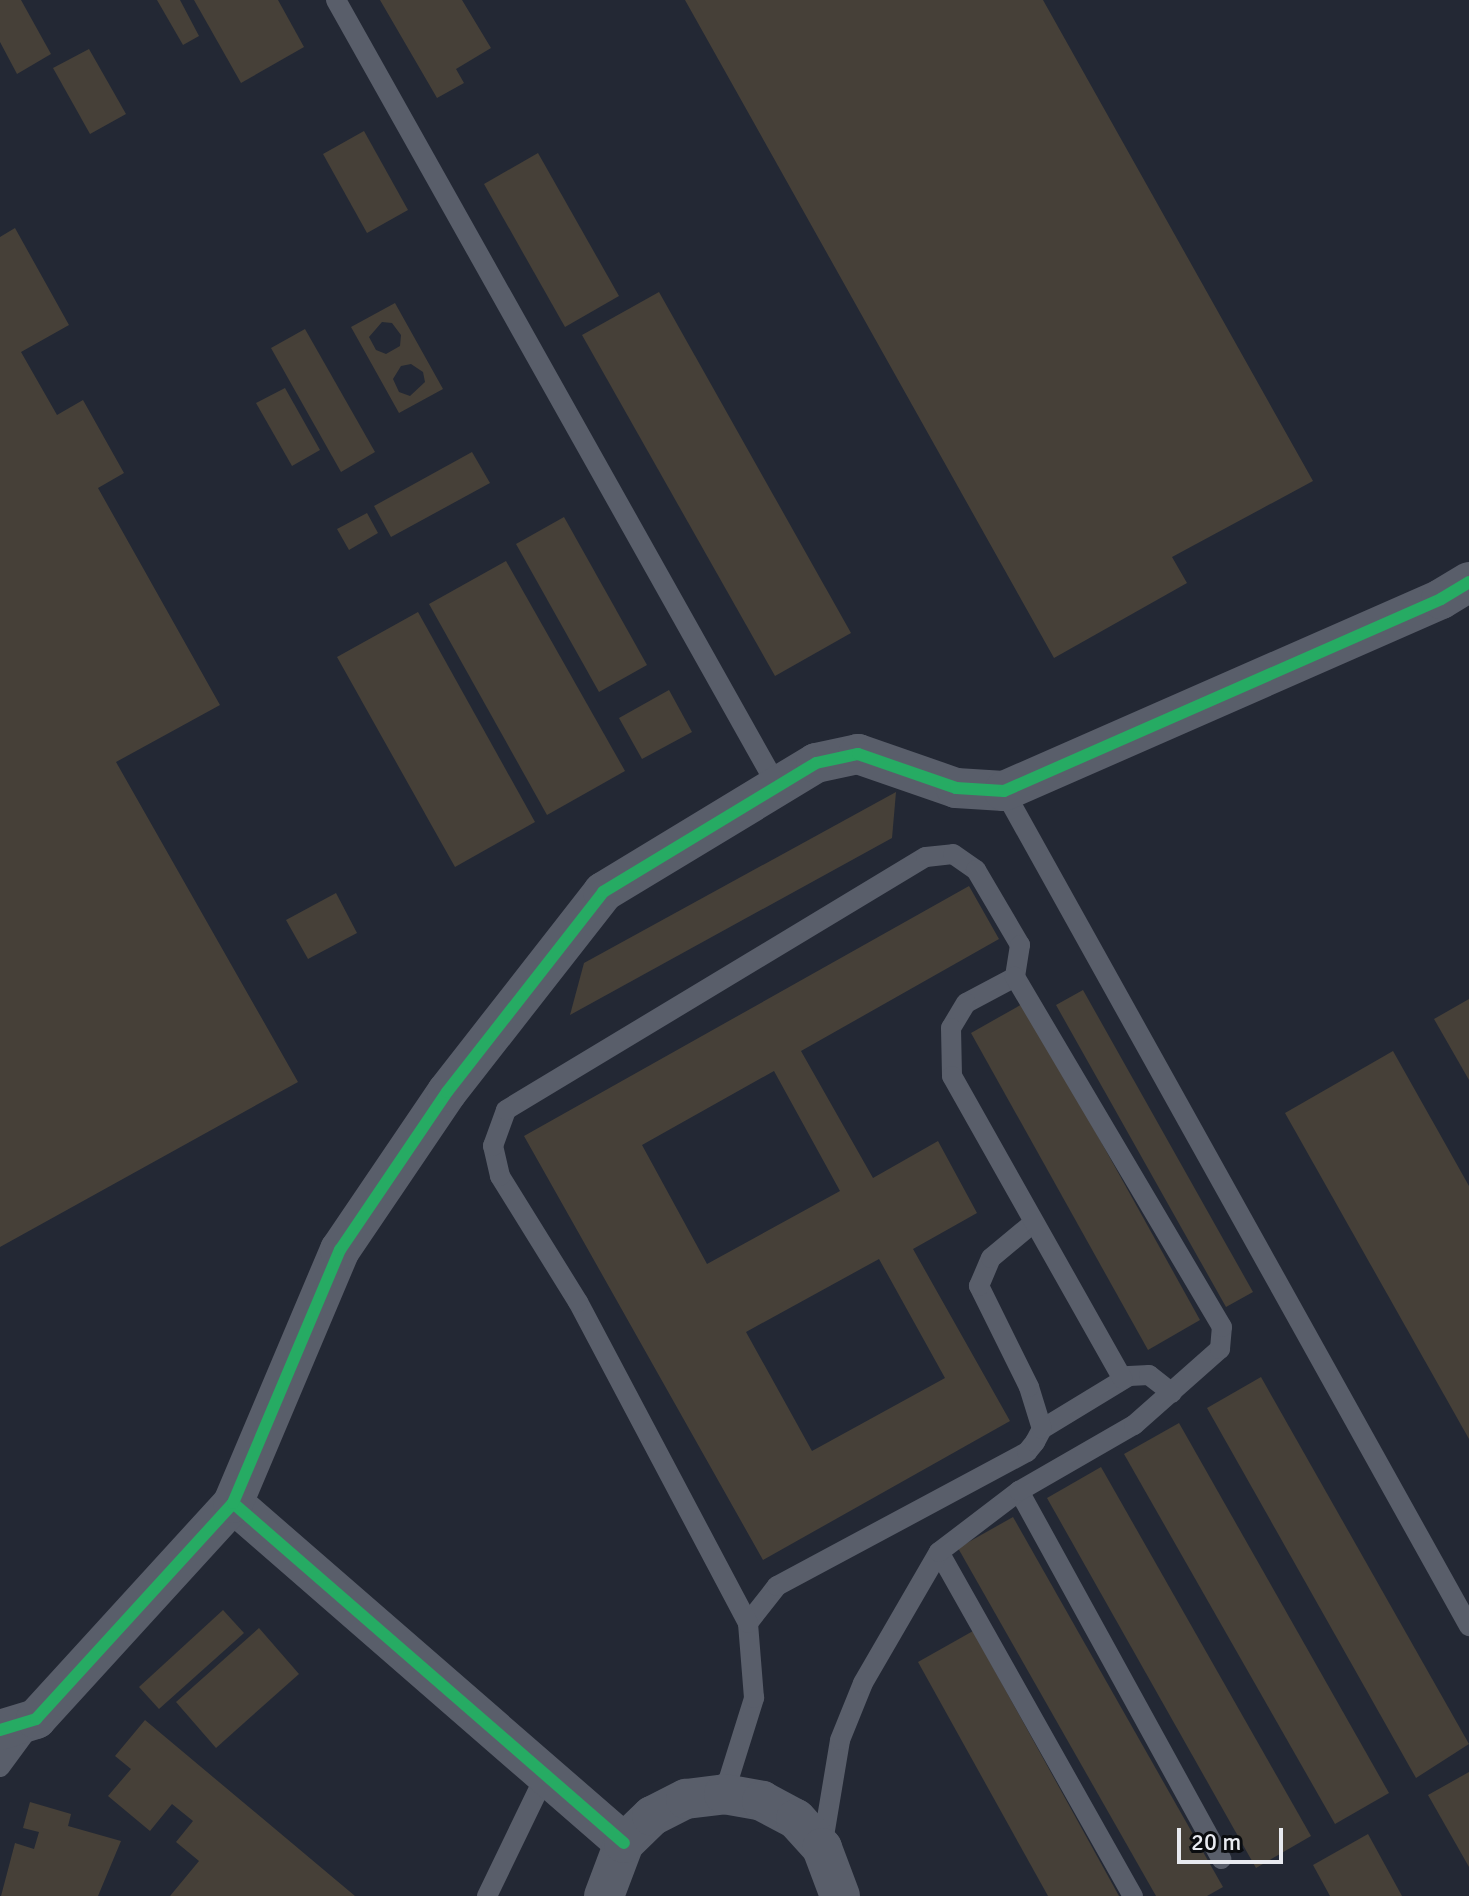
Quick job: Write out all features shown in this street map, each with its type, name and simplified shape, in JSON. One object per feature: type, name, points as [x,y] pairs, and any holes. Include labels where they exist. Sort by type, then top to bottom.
[{"type":"street","points":[[18,1724],[233,1503],[340,1250],[447,1092],[603,892],[816,763],[858,754],[956,788],[1004,791],[1441,599],[1469,582]]},
{"type":"street","points":[[233,1503],[624,1843]]},
{"type":"street","points":[[604,1896],[624,1843],[652,1816],[686,1799],[724,1794],[762,1801],[796,1819],[822,1848],[841,1892]]},
{"type":"lane","points":[[336,0],[777,786]]},
{"type":"lane","points":[[1004,791],[1469,1626]]},
{"type":"lane","points":[[724,1794],[754,1698],[748,1623],[578,1302],[500,1176],[495,1132],[506,1110],[926,857],[953,854],[976,870],[1020,945],[1015,977],[1222,1327],[1220,1349],[1134,1425],[1019,1491],[939,1552],[877,1658],[840,1740],[822,1848]]},
{"type":"lane","points":[[1015,977],[966,1003],[951,1028],[952,1076],[1032,1224],[1123,1379]]},
{"type":"lane","points":[[1032,1224],[991,1258],[979,1286],[1029,1387],[1042,1429]]},
{"type":"lane","points":[[748,1623],[777,1586],[1027,1452],[1042,1429],[1123,1379],[1149,1375],[1172,1393]]},
{"type":"lane","points":[[1019,1491],[1221,1859]]},
{"type":"lane","points":[[939,1552],[1133,1896]]},
{"type":"lane","points":[[0,1767],[18,1724]]},
{"type":"lane","points":[[487,1896],[546,1774]]},
{"type":"shaded area","points":[[0,0],[1469,0],[1469,1896],[0,1896]]},
{"type":"building","points":[[0,0],[21,0],[51,54],[17,74],[0,42]]},
{"type":"building","points":[[157,0],[180,0],[199,36],[183,45]]},
{"type":"building","points":[[194,0],[278,0],[304,47],[241,83]]},
{"type":"building","points":[[380,0],[462,0],[491,48],[456,69],[464,83],[437,98]]},
{"type":"building","points":[[685,0],[1043,0],[1313,481],[1172,557],[1187,583],[1054,658]]},
{"type":"building","points":[[89,49],[126,114],[90,134],[53,68]]},
{"type":"building","points":[[364,131],[408,210],[367,233],[323,154]]},
{"type":"building","points":[[538,153],[619,296],[565,327],[484,184]]},
{"type":"building","points":[[15,228],[69,325],[21,352],[57,415],[83,400],[124,473],[98,488],[220,705],[116,762],[298,1082],[0,1247],[0,237]]},
{"type":"building","points":[[659,292],[851,633],[775,676],[582,335]]},
{"type":"building","points":[[395,303],[443,389],[399,413],[351,327]],"holes":[[[382,322],[392,323],[401,335],[400,346],[386,354],[376,350],[369,337]],[[411,364],[423,372],[425,382],[410,396],[399,392],[393,379],[401,366]]]},
{"type":"building","points":[[305,329],[375,452],[341,472],[271,348]]},
{"type":"building","points":[[285,388],[320,450],[292,466],[256,403]]},
{"type":"building","points":[[472,452],[490,483],[391,537],[374,506]]},
{"type":"building","points":[[367,513],[378,533],[349,550],[337,529]]},
{"type":"building","points":[[564,517],[647,665],[599,692],[516,544]]},
{"type":"building","points":[[506,561],[625,771],[547,815],[429,604]]},
{"type":"building","points":[[418,612],[535,822],[455,867],[337,657]]},
{"type":"building","points":[[669,690],[692,732],[642,759],[619,718]]},
{"type":"building","points":[[896,792],[892,838],[570,1015],[584,963]]},
{"type":"building","points":[[969,886],[999,939],[801,1051],[873,1178],[938,1141],[977,1213],[913,1249],[1010,1421],[763,1560],[524,1136]],"holes":[[[774,1071],[840,1191],[707,1264],[642,1145]],[[879,1259],[945,1378],[812,1451],[746,1332]]]},
{"type":"building","points":[[336,893],[357,933],[308,959],[286,920]]},
{"type":"building","points":[[1083,990],[1253,1292],[1226,1307],[1056,1005]]},
{"type":"building","points":[[1469,999],[1469,1080],[1434,1019]]},
{"type":"building","points":[[1024,1003],[1200,1320],[1148,1350],[971,1033]]},
{"type":"building","points":[[1393,1051],[1469,1186],[1469,1439],[1285,1113]]},
{"type":"building","points":[[1261,1377],[1469,1744],[1416,1778],[1207,1408]]},
{"type":"building","points":[[1179,1423],[1389,1793],[1335,1824],[1124,1454]]},
{"type":"building","points":[[1101,1467],[1311,1836],[1256,1868],[1047,1498]]},
{"type":"building","points":[[1013,1517],[1223,1887],[1207,1896],[1156,1896],[958,1548]]},
{"type":"building","points":[[223,1610],[244,1633],[159,1709],[139,1687]]},
{"type":"building","points":[[259,1628],[299,1674],[216,1748],[176,1702]]},
{"type":"building","points":[[973,1631],[1119,1896],[1048,1896],[918,1662]]},
{"type":"building","points":[[145,1720],[355,1896],[170,1896],[199,1861],[176,1842],[193,1821],[172,1804],[150,1831],[108,1796],[131,1769],[115,1756]]},
{"type":"building","points":[[1469,1772],[1469,1867],[1428,1795]]},
{"type":"building","points":[[30,1802],[71,1814],[68,1826],[121,1841],[98,1896],[1,1896],[15,1843],[34,1849],[39,1832],[23,1828]]},
{"type":"building","points":[[1368,1834],[1402,1896],[1330,1896],[1313,1865]]},
{"type":"cycle path","points":[[0,1730],[36,1719],[233,1503],[340,1250],[447,1092],[603,892],[816,763],[858,754],[956,788],[1004,791],[1441,599],[1469,582]]},
{"type":"cycle path","points":[[233,1503],[624,1843]]}]
